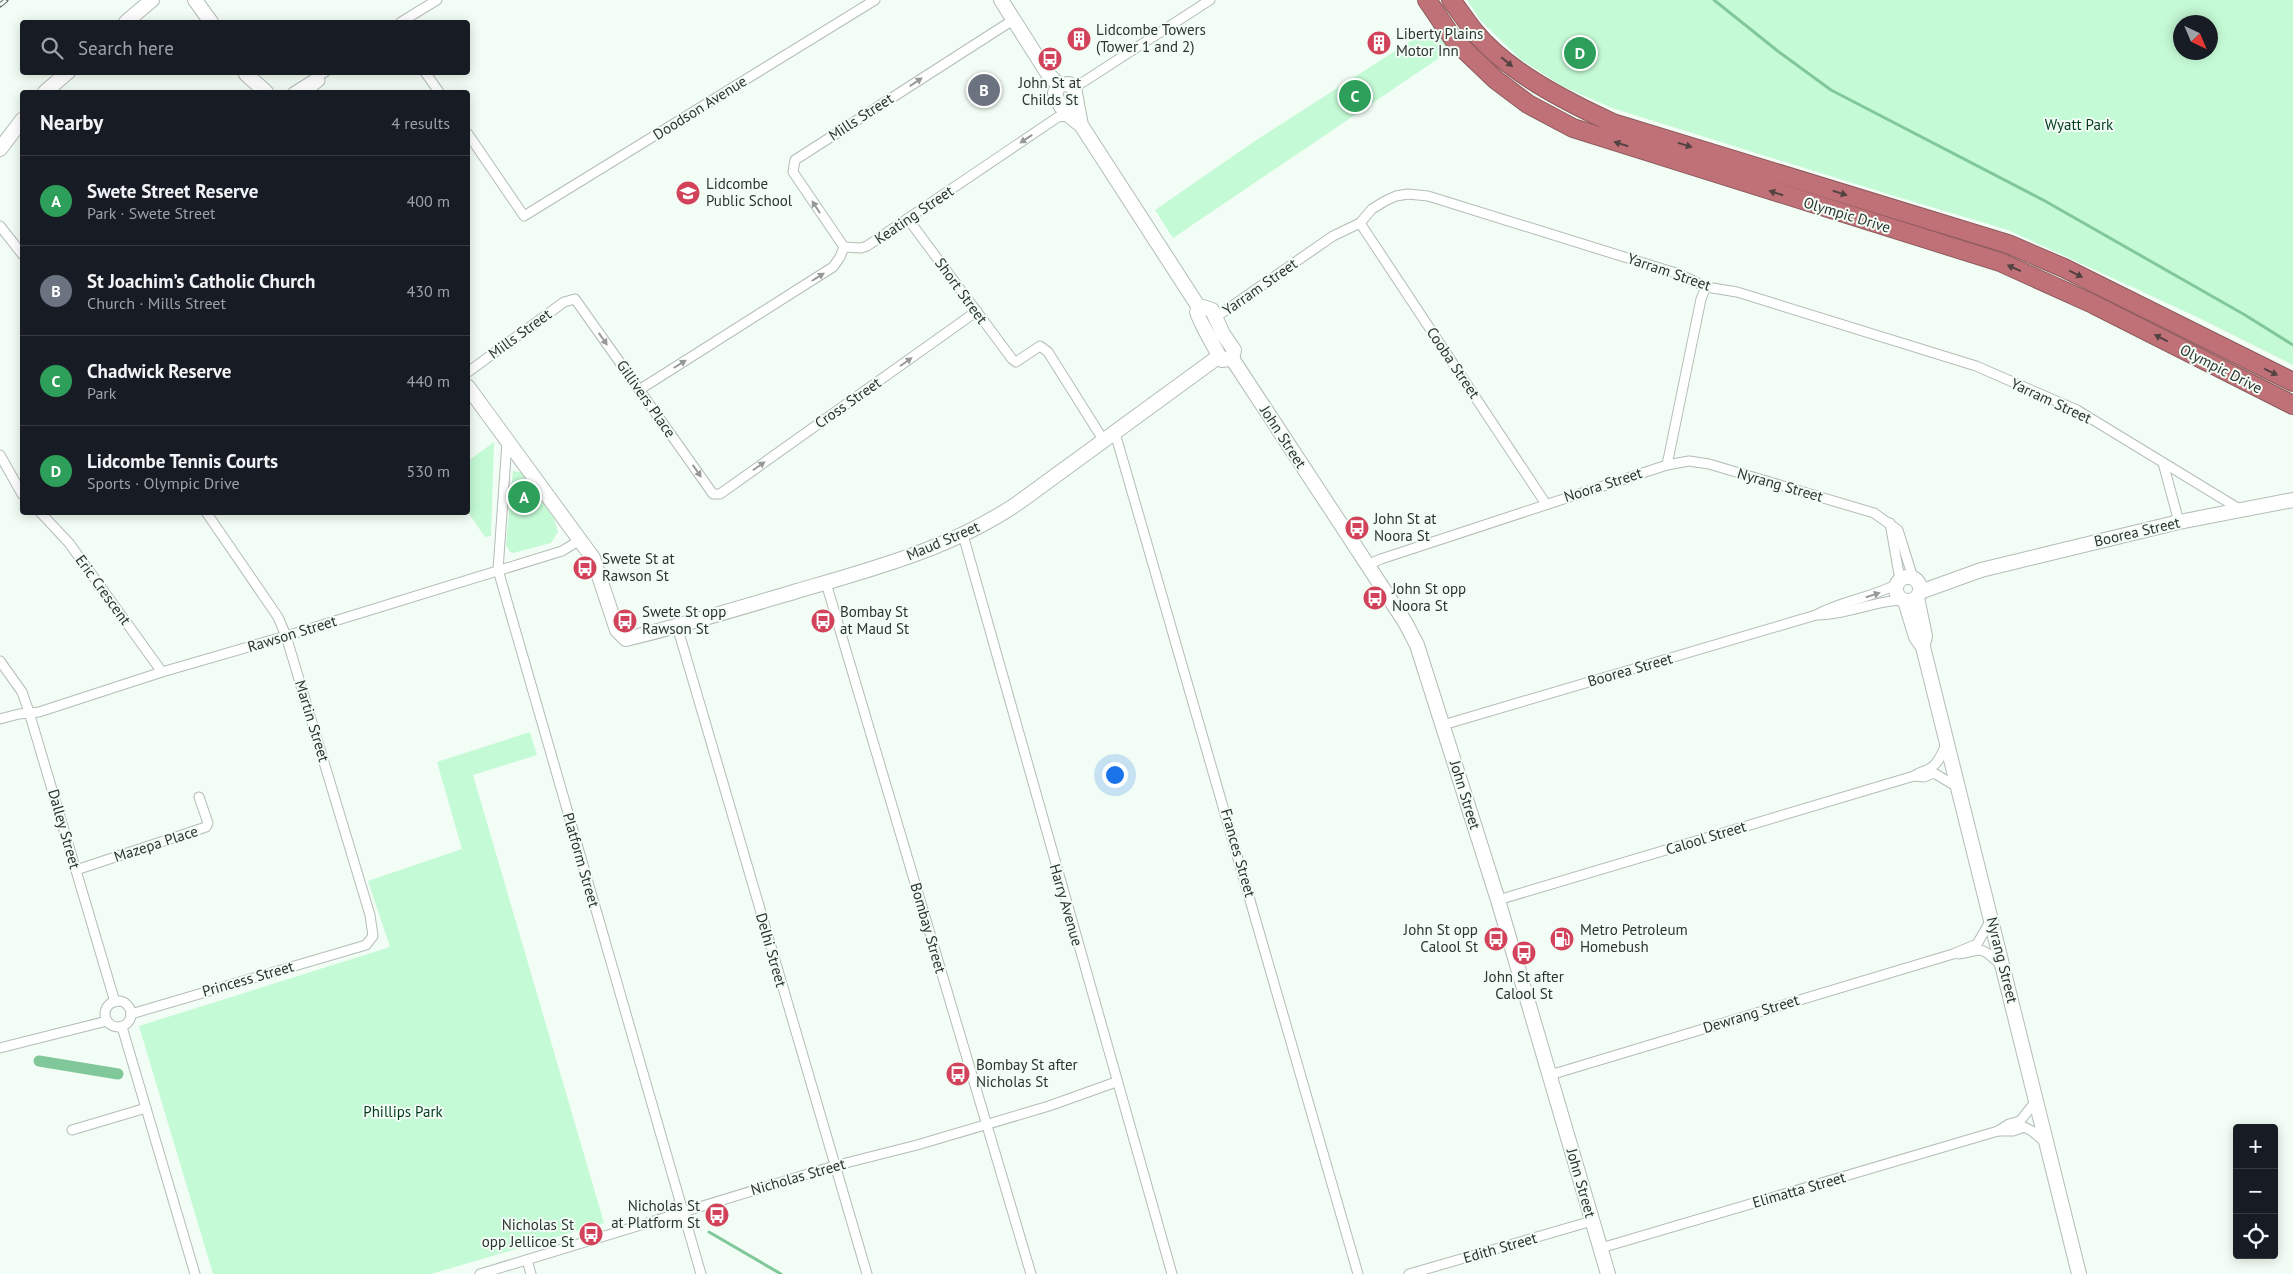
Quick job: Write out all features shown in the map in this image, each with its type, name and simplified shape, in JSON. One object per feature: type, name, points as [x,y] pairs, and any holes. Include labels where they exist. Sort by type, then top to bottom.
[{"type":"highway","name":"Olympic Drive","points":[[1427,0],[1454,40],[1496,80],[1528,104],[1573,128],[2000,262],[2093,304],[2293,405]]},
{"type":"highway","name":"Olympic Drive","points":[[1452,0],[1474,32],[1510,65],[1573,105],[1613,122],[2008,244],[2064,268],[2293,382]]},
{"type":"street","points":[[139,11],[148,0]]},
{"type":"street","points":[[128,20],[152,0]]},
{"type":"street","points":[[195,0],[210,20]]},
{"type":"street","points":[[404,20],[437,0]]},
{"type":"street","name":"Doodson Avenue","points":[[470,137],[524,216],[875,0]]},
{"type":"street","points":[[1001,0],[1048,74],[1059,85]]},
{"type":"street","points":[[1059,102],[1068,104],[1075,93],[1210,0]]},
{"type":"street","name":"Mills Street","points":[[844,247],[793,172],[795,160],[1013,20]]},
{"type":"street","points":[[47,90],[65,75]]},
{"type":"street","points":[[247,75],[255,90]]},
{"type":"street","points":[[248,75],[264,90]]},
{"type":"street","points":[[296,90],[321,75]]},
{"type":"street","points":[[309,90],[326,75]]},
{"type":"street","points":[[427,75],[437,90]]},
{"type":"street","points":[[1059,85],[1069,84],[1075,93],[1081,125],[1200,309]]},
{"type":"street","points":[[1059,85],[1055,94],[1059,102],[1068,116],[1081,125]]},
{"type":"street","points":[[0,132],[20,113]]},
{"type":"street","name":"Keating Street","points":[[844,247],[861,248],[867,246],[1058,117],[1068,116]]},
{"type":"street","points":[[0,149],[20,123]]},
{"type":"street","name":"Yarram Street","points":[[1216,317],[1333,236],[1360,223],[1372,209],[1396,196],[1428,196],[1680,274],[1706,287],[1738,292],[1976,366],[2077,410],[2241,510]]},
{"type":"street","name":"Short Street","points":[[908,219],[1014,361]]},
{"type":"street","name":"Cooba Street","points":[[1360,223],[1546,504]]},
{"type":"street","points":[[0,226],[20,251]]},
{"type":"street","points":[[639,390],[833,267],[844,247]]},
{"type":"street","points":[[1668,465],[1701,299],[1706,287]]},
{"type":"street","name":"Mills Street","points":[[470,371],[564,302],[575,299]]},
{"type":"street","name":"Gillivers Place","points":[[575,299],[713,494],[720,494]]},
{"type":"street","points":[[1208,308],[1216,317],[1223,334],[1234,350],[1225,357],[1215,346],[1198,319],[1197,312],[1200,309],[1208,308]]},
{"type":"street","name":"Cross Street","points":[[720,494],[977,311]]},
{"type":"street","name":"Frances Street","points":[[1014,361],[1019,360],[1037,347],[1045,349],[1109,437],[1358,1274]]},
{"type":"street","name":"Maud Street","points":[[580,540],[593,558],[617,630],[626,639],[677,626],[894,562],[962,535],[999,516],[1225,357]]},
{"type":"street","name":"John Street","points":[[1225,357],[1367,565],[1405,622],[1417,644],[1498,900],[1608,1274]]},
{"type":"street","points":[[470,390],[580,540]]},
{"type":"street","name":"Platform Street","points":[[507,442],[498,570],[701,1274]]},
{"type":"street","points":[[0,455],[20,490]]},
{"type":"street","name":"Nyrang Street","points":[[1668,465],[1689,461],[1709,464],[1874,513],[1898,530],[1909,589]]},
{"type":"street","points":[[2163,464],[2179,522]]},
{"type":"street","name":"Noora Street","points":[[1367,565],[1381,558],[1668,465]]},
{"type":"street","name":"Boorea Street","points":[[1444,725],[1816,615],[1828,609],[1881,593],[1909,589],[2179,522],[2293,500]]},
{"type":"street","name":"Eric Crescent","points":[[43,515],[69,543],[162,672]]},
{"type":"street","name":"Martin Street","points":[[208,515],[278,618],[286,636],[370,915],[373,936],[366,945]]},
{"type":"street","name":"Nyrang Street","points":[[1890,523],[1925,636],[1923,647],[2079,1274]]},
{"type":"street","name":"Harry Avenue","points":[[962,535],[1172,1274]]},
{"type":"street","name":"Rawson Street","points":[[0,719],[29,712],[40,712],[162,672],[562,552],[580,540]]},
{"type":"street","name":"Bombay Street","points":[[826,583],[1030,1274]]},
{"type":"street","name":"Boorea Street","points":[[1816,615],[1832,615],[1887,600],[1909,589]]},
{"type":"street","name":"Delhi Street","points":[[677,626],[867,1274]]},
{"type":"street","name":"Dalley Street","points":[[0,661],[22,692],[29,712],[115,1002]]},
{"type":"street","name":"Calool Street","points":[[1498,900],[1914,776],[1921,771],[1931,769],[1939,760],[1947,742]]},
{"type":"street","name":"Calool Street","points":[[1914,776],[1924,777],[1934,773],[1959,788]]},
{"type":"street","name":"Mazepa Place","points":[[76,870],[206,827],[208,822],[199,797]]},
{"type":"street","name":"Dewrang Street","points":[[1550,1075],[1953,954],[1978,944],[1992,919]]},
{"type":"street","name":"Princess Street","points":[[131,1014],[366,945]]},
{"type":"street","name":"Dewrang Street","points":[[1953,954],[1970,953],[1979,950],[1986,952],[2004,968]]},
{"type":"street","points":[[0,1048],[107,1021],[114,1026],[122,1027],[129,1022],[131,1014],[126,1004],[115,1002],[107,1010],[107,1021]]},
{"type":"street","points":[[122,1027],[195,1274]]},
{"type":"street","name":"Nicholas Street","points":[[480,1274],[834,1166],[917,1145],[1049,1106],[1116,1082]]},
{"type":"street","name":"Elimatta Street","points":[[1601,1248],[1998,1131],[2009,1124],[2020,1121],[2036,1101]]},
{"type":"street","points":[[72,1130],[146,1108]]},
{"type":"street","name":"Elimatta Street","points":[[1998,1131],[2012,1131],[2024,1127],[2046,1143]]},
{"type":"street","name":"Edith Street","points":[[1409,1274],[1592,1221]]},
{"type":"street","points":[[527,1260],[531,1274]]},
{"type":"green space","name":"Wyatt Park","points":[[1467,0],[2293,0],[2293,365],[2197,317],[2008,230],[1612,108],[1562,86],[1520,59],[1481,21]]},
{"type":"green space","points":[[1434,26],[1451,50],[1173,238],[1155,210],[1255,141]]},
{"type":"green space","points":[[494,442],[491,536],[485,537],[470,515],[470,460]]},
{"type":"green space","points":[[513,471],[523,474],[554,519],[558,532],[551,543],[513,553],[510,552],[506,545]]},
{"type":"green space","name":"Phillips Park","points":[[530,732],[537,755],[473,775],[604,1223],[431,1274],[213,1274],[139,1026],[390,947],[368,881],[462,849],[437,762]]},
{"type":"waterway","points":[[1714,0],[1779,52],[1831,90],[2045,201],[2245,315],[2293,345]]},
{"type":"waterway","points":[[39,1061],[118,1074]]},
{"type":"waterway","points":[[709,1232],[781,1274]]},
{"type":"railway","points":[[0,5],[6,0]]},
{"type":"place","name":"Lidcombe Towers (Tower 1 and 2)","points":[[1079,39]]},
{"type":"place","name":"Liberty Plains Motor Inn","points":[[1379,43]]},
{"type":"place","name":"Lidcombe Tennis Courts","points":[[1580,53]]},
{"type":"place","name":"John St at Childs St","points":[[1050,59]]},
{"type":"place","name":"St Joachim’s Catholic Church","points":[[984,90]]},
{"type":"place","name":"Chadwick Reserve","points":[[1355,96]]},
{"type":"place","name":"Lidcombe Public School","points":[[688,193]]},
{"type":"place","name":"Swete Street Reserve","points":[[524,497]]},
{"type":"place","name":"John St at Noora St","points":[[1357,528]]},
{"type":"place","name":"Swete St at Rawson St","points":[[585,568]]},
{"type":"place","name":"John St opp Noora St","points":[[1375,598]]},
{"type":"place","name":"Swete St opp Rawson St","points":[[625,621]]},
{"type":"place","name":"Bombay St at Maud St","points":[[823,621]]},
{"type":"place","name":"John St opp Calool St","points":[[1496,939]]},
{"type":"place","name":"Metro Petroleum Homebush","points":[[1562,939]]},
{"type":"place","name":"John St after Calool St","points":[[1524,953]]},
{"type":"place","name":"Bombay St after Nicholas St","points":[[958,1074]]},
{"type":"place","name":"Nicholas St at Platform St","points":[[717,1215]]},
{"type":"place","name":"Nicholas St opp Jellicoe St","points":[[591,1234]]}]
